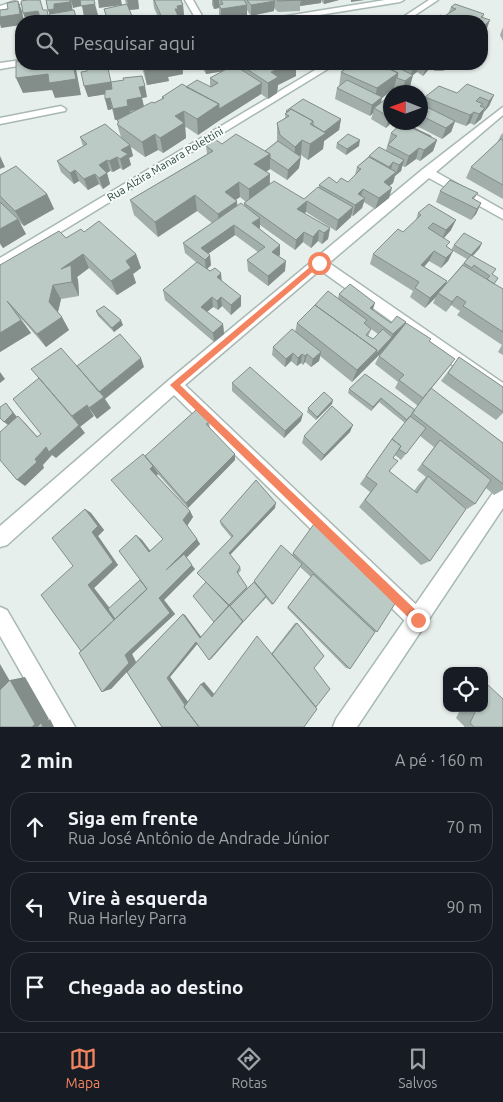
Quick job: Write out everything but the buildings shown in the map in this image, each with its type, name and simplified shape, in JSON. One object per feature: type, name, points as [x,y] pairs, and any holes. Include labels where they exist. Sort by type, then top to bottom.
[{"type":"street","points":[[0,10],[25,0]]},
{"type":"street","points":[[189,0],[198,15]]},
{"type":"street","points":[[305,15],[400,0]]},
{"type":"street","points":[[400,15],[434,0]]},
{"type":"street","points":[[361,6],[385,15]]},
{"type":"street","points":[[0,66],[15,64]]},
{"type":"street","name":"Rua Alzira Manara Polettini","points":[[0,264],[321,70]]},
{"type":"street","points":[[0,121],[61,109]]},
{"type":"street","points":[[0,538],[174,385],[503,110]]},
{"type":"street","points":[[427,172],[503,215]]},
{"type":"street","points":[[319,263],[503,392]]},
{"type":"street","points":[[174,385],[418,620]]},
{"type":"street","points":[[344,727],[503,493]]},
{"type":"street","points":[[0,617],[64,727]]},
{"type":"route","points":[[319,263],[174,385],[418,620]]}]
